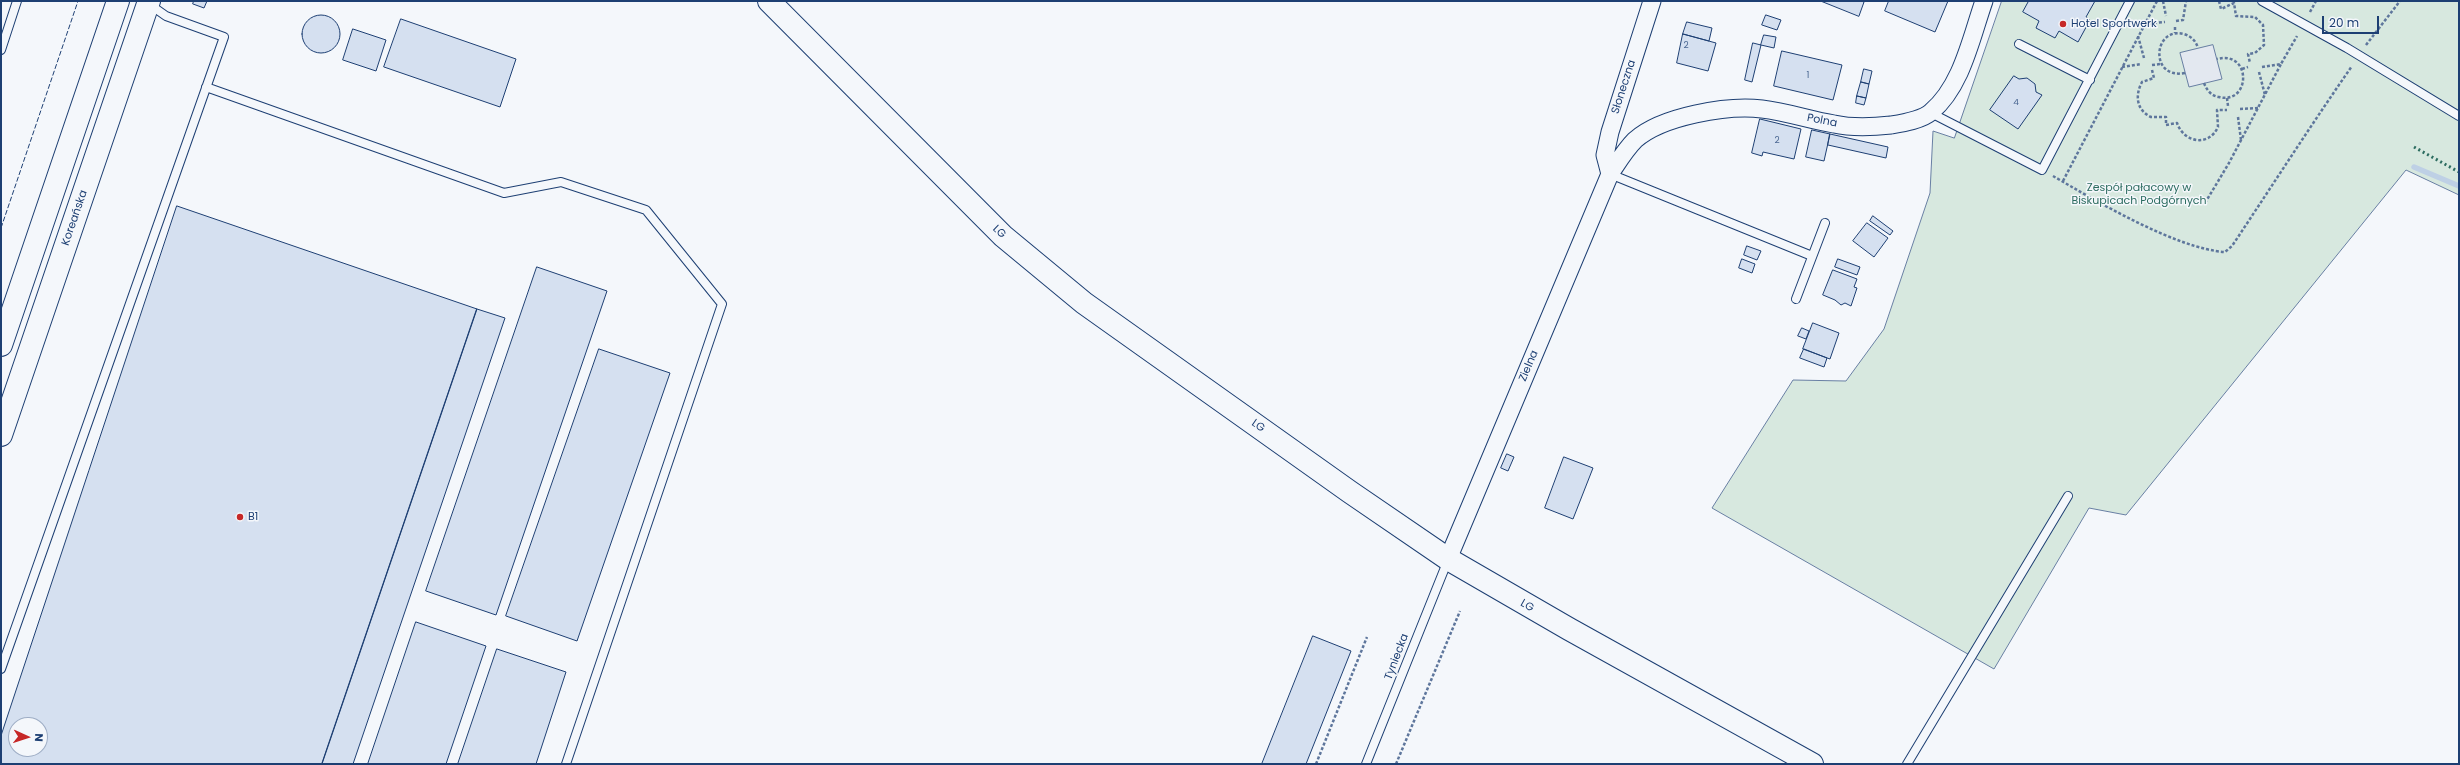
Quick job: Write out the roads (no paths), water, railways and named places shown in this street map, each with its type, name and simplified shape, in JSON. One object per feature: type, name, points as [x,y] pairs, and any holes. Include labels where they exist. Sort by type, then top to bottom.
[{"type":"main road","points":[[1,345],[118,1]]},
{"type":"main road","name":"LG","points":[[769,1],[1003,236],[1078,298],[1350,492],[1448,559],[1563,626],[1812,764]]},
{"type":"main road","name":"Koreańska","points":[[1,435],[146,2]]},
{"type":"street","name":"Słoneczna","points":[[1610,174],[1605,155],[1610,132],[1652,1]]},
{"type":"street","name":"Polna","points":[[1610,174],[1622,155],[1636,140],[1650,130],[1667,122],[1706,113],[1744,108],[1762,109],[1835,125],[1872,127],[1905,123],[1930,113],[1949,91],[1961,67],[1984,1]]},
{"type":"street","name":"Zielna","points":[[1448,559],[1610,174]]},
{"type":"lane","points":[[1,50],[17,1]]},
{"type":"lane","points":[[1930,113],[2042,170],[2130,1]]},
{"type":"lane","points":[[2262,1],[2359,56],[2459,116]]},
{"type":"lane","points":[[1,669],[224,37],[166,16],[146,2]]},
{"type":"lane","points":[[2019,44],[2090,80]]},
{"type":"lane","points":[[206,87],[504,193],[561,182],[646,210],[722,304],[566,764]]},
{"type":"lane","points":[[1610,174],[1812,256]]},
{"type":"lane","points":[[1796,299],[1825,223]]},
{"type":"lane","points":[[1907,764],[2068,496]]},
{"type":"lane","name":"Tyniecka","points":[[1366,764],[1448,559]]},
{"type":"waterway","points":[[2414,167],[2459,186]]},
{"type":"place","name":"Hotel Sportwerk","points":[[2063,24]]},
{"type":"place","name":"B1","points":[[240,517]]},
{"type":"park label","name":"Zespół pałacowy w Biskupicach Podgórnych","points":[[2139,194]]}]
